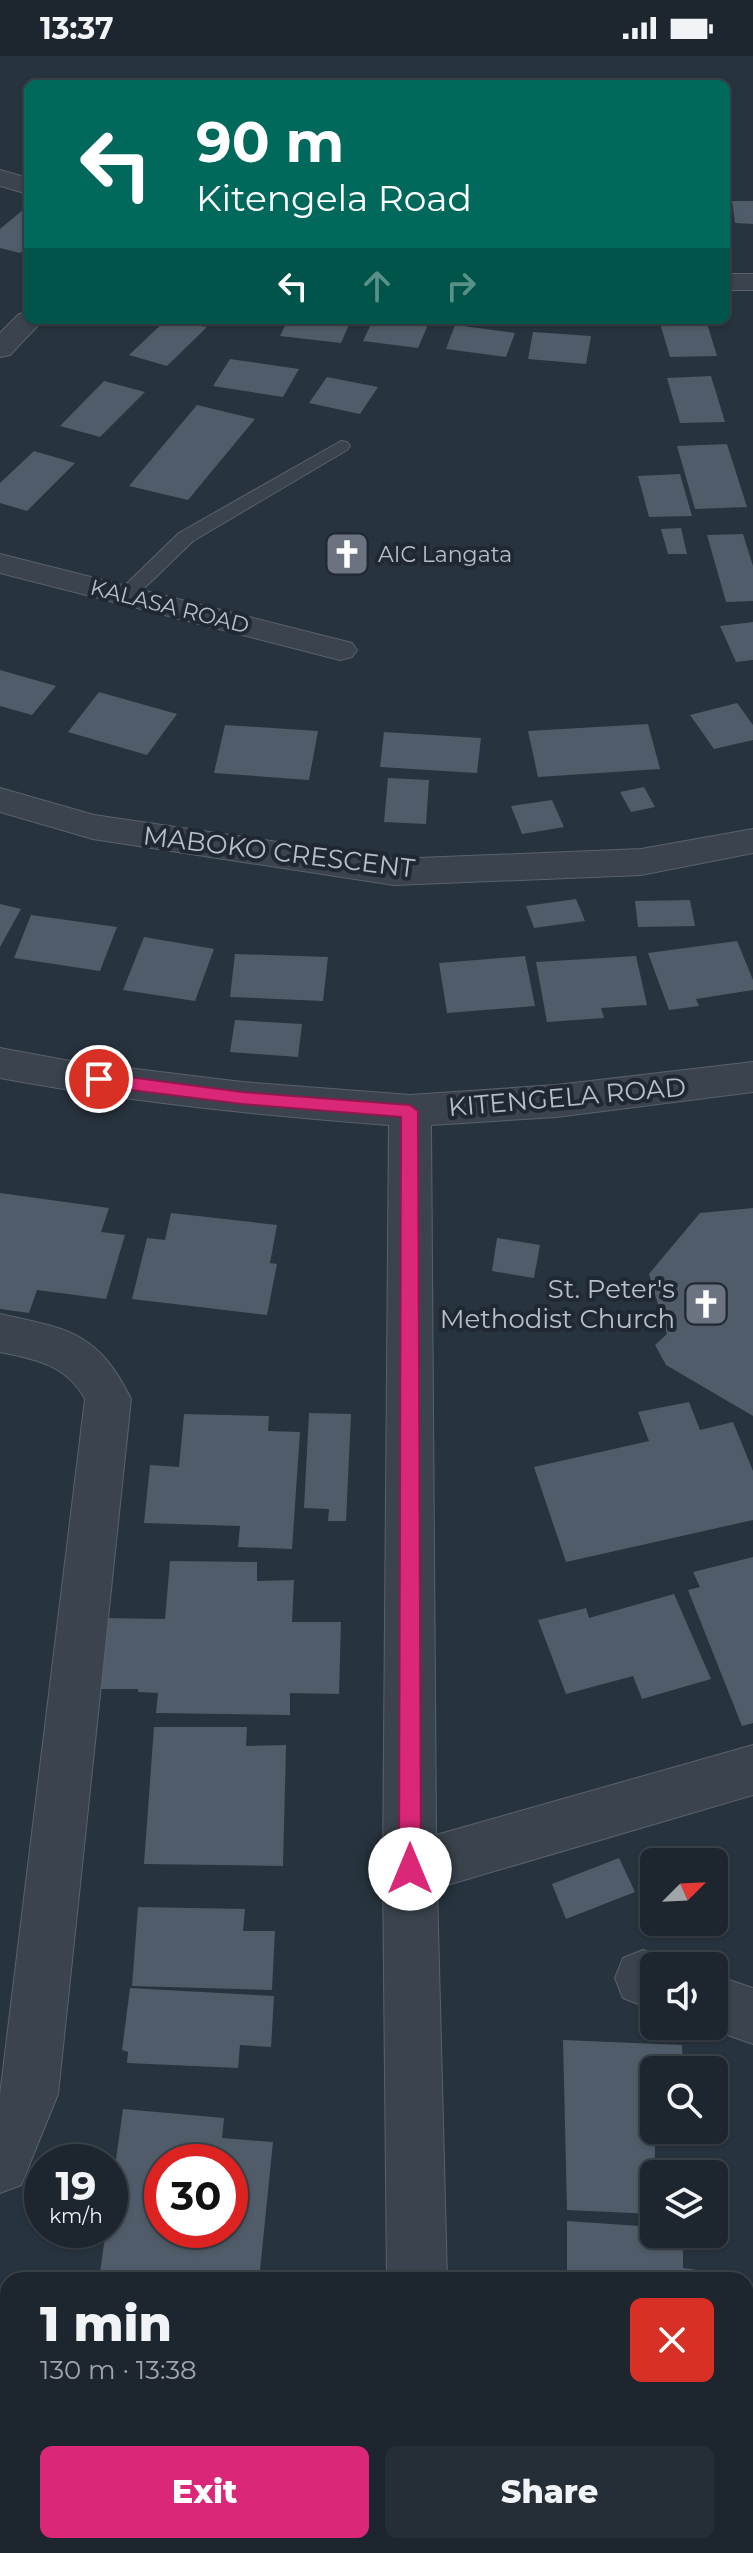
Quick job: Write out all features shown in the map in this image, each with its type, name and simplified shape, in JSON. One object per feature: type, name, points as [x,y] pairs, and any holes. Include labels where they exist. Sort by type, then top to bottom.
[{"type":"street","points":[[0,178],[24,185]]},
{"type":"street","points":[[730,282],[753,282]]},
{"type":"street","points":[[0,349],[25,324]]},
{"type":"street","name":"KALASA ROAD","points":[[0,563],[340,650]]},
{"type":"street","name":"MABOKO CRESCENT","points":[[0,800],[93,827],[394,872],[641,862],[753,841]]},
{"type":"street","name":"KITENGELA ROAD","points":[[0,1063],[70,1076],[242,1098],[410,1111],[556,1101],[753,1077]]},
{"type":"street","points":[[410,1111],[410,1869],[417,2272]]},
{"type":"street","points":[[0,1333],[77,1354],[100,1378],[108,1399],[29,2094],[0,2164]]},
{"type":"street","points":[[410,1869],[753,1770]]},
{"type":"street","points":[[728,2008],[753,2016]]},
{"type":"lane","points":[[126,595],[186,537],[341,446]]},
{"type":"building","points":[[732,201],[753,201],[753,224],[735,223]]},
{"type":"building","points":[[24,209],[24,250],[20,253],[0,248],[0,229]]},
{"type":"building","points":[[162,324],[207,327],[167,366],[129,355]]},
{"type":"building","points":[[286,324],[349,324],[341,343],[280,336]]},
{"type":"building","points":[[371,324],[428,324],[418,348],[363,341]]},
{"type":"building","points":[[660,324],[707,324],[717,356],[670,357]]},
{"type":"building","points":[[455,325],[515,333],[506,357],[446,349]]},
{"type":"building","points":[[533,332],[591,336],[586,364],[528,359]]},
{"type":"building","points":[[230,359],[299,369],[283,397],[213,386]]},
{"type":"building","points":[[711,376],[725,422],[680,423],[667,378]]},
{"type":"building","points":[[327,377],[378,387],[360,414],[309,403]]},
{"type":"building","points":[[104,381],[145,392],[100,437],[60,426]]},
{"type":"building","points":[[197,405],[255,419],[188,500],[129,486]]},
{"type":"building","points":[[727,444],[747,507],[695,509],[677,446]]},
{"type":"building","points":[[34,451],[75,463],[27,511],[0,503],[0,483]]},
{"type":"building","points":[[680,474],[692,516],[649,517],[638,476]]},
{"type":"building","points":[[681,528],[687,554],[668,554],[661,529]]},
{"type":"building","points":[[743,534],[753,566],[753,601],[726,602],[707,535]]},
{"type":"building","points":[[753,622],[753,660],[736,662],[720,626]]},
{"type":"building","points":[[0,670],[56,686],[32,715],[0,706]]},
{"type":"building","points":[[99,692],[177,714],[147,755],[68,732]]},
{"type":"building","points":[[737,703],[753,725],[753,740],[714,749],[690,715]]},
{"type":"building","points":[[648,724],[660,769],[538,777],[528,731]]},
{"type":"building","points":[[225,725],[318,731],[309,780],[214,773]]},
{"type":"building","points":[[384,732],[481,738],[477,773],[380,767]]},
{"type":"building","points":[[388,778],[429,780],[426,824],[384,822]]},
{"type":"building","points":[[644,787],[655,807],[631,812],[620,792]]},
{"type":"building","points":[[552,800],[564,827],[522,834],[511,806]]},
{"type":"building","points":[[576,899],[585,921],[534,928],[526,906]]},
{"type":"building","points":[[690,900],[695,926],[638,927],[635,901]]},
{"type":"building","points":[[0,904],[21,909],[0,947]]},
{"type":"building","points":[[31,915],[117,927],[100,971],[14,958]]},
{"type":"building","points":[[144,937],[214,949],[195,1001],[123,990]]},
{"type":"building","points":[[737,941],[753,980],[753,990],[696,999],[699,1006],[669,1010],[648,953]]},
{"type":"building","points":[[235,954],[328,957],[323,1001],[230,997]]},
{"type":"building","points":[[525,956],[535,1006],[447,1013],[439,963]]},
{"type":"building","points":[[636,956],[647,1005],[601,1008],[604,1018],[547,1022],[536,962]]},
{"type":"building","points":[[235,1020],[302,1024],[298,1057],[230,1052]]},
{"type":"building","points":[[0,1193],[109,1208],[101,1232],[125,1235],[106,1299],[37,1290],[29,1313],[0,1309]]},
{"type":"building","name":"St. Peter's Methodist Church","points":[[753,1208],[753,1416],[666,1365],[655,1345],[667,1334],[649,1274],[700,1213]]},
{"type":"building","points":[[171,1213],[277,1225],[270,1263],[277,1264],[267,1315],[132,1299],[147,1238],[165,1240]]},
{"type":"building","points":[[497,1238],[540,1245],[534,1278],[492,1271]]},
{"type":"building","points":[[689,1402],[700,1430],[733,1422],[753,1471],[753,1520],[566,1562],[534,1467],[649,1441],[638,1412]]},
{"type":"building","points":[[309,1413],[351,1414],[346,1521],[328,1521],[329,1509],[304,1508]]},
{"type":"building","points":[[184,1414],[269,1416],[268,1431],[300,1432],[292,1549],[238,1547],[240,1526],[144,1523],[150,1465],[179,1467]]},
{"type":"building","points":[[753,1557],[753,1723],[742,1726],[688,1590],[700,1587],[693,1572]]},
{"type":"building","points":[[170,1561],[257,1562],[257,1581],[294,1580],[292,1622],[341,1622],[339,1694],[290,1693],[290,1715],[156,1713],[158,1693],[138,1692],[138,1689],[97,1689],[104,1618],[165,1619]]},
{"type":"building","points":[[674,1594],[711,1679],[642,1699],[633,1676],[566,1694],[538,1620],[586,1608],[589,1618]]},
{"type":"building","points":[[154,1727],[247,1727],[246,1746],[286,1745],[283,1866],[144,1864]]},
{"type":"building","points":[[619,1858],[635,1892],[566,1919],[552,1884]]},
{"type":"building","points":[[138,1907],[245,1909],[243,1931],[275,1931],[272,1990],[132,1986]]},
{"type":"building","points":[[130,1988],[274,1996],[271,2047],[240,2045],[238,2068],[127,2063],[128,2052],[122,2050]]},
{"type":"building","points":[[563,2040],[682,2045],[682,2056],[640,2056],[640,2144],[655,2144],[655,2160],[640,2160],[640,2213],[567,2210]]},
{"type":"building","points":[[123,2109],[224,2118],[222,2138],[273,2142],[260,2272],[100,2272],[103,2248],[128,2248],[128,2144],[118,2144]]},
{"type":"building","points":[[567,2221],[640,2226],[640,2248],[683,2248],[683,2268],[697,2272],[567,2272]]},
{"type":"place","name":"AIC Langata","points":[[347,554]]},
{"type":"place","name":"St. Peter's Methodist Church","points":[[706,1304]]},
{"type":"route","points":[[99,1079],[242,1098],[410,1111],[410,1869]]}]
